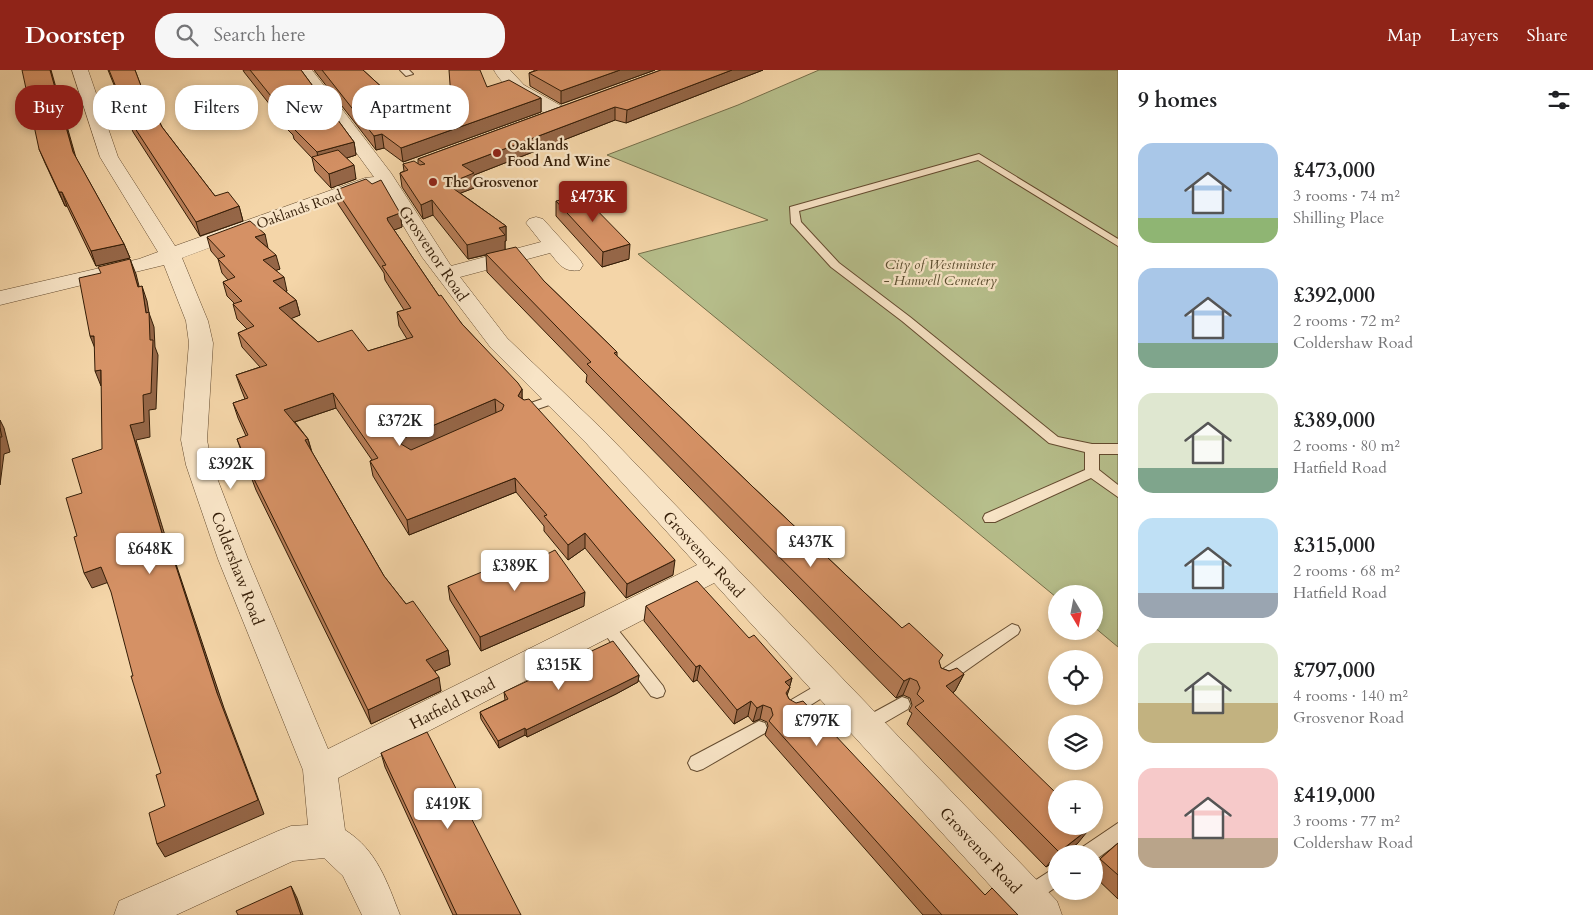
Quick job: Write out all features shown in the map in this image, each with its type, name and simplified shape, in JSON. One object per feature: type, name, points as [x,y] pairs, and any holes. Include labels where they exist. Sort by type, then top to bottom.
[{"type":"street","name":"Coldershaw Road","points":[[80,70],[109,157],[171,256],[196,321],[201,343],[194,440],[199,465],[233,559],[320,770],[328,840]]},
{"type":"street","name":"Grosvenor Road","points":[[304,70],[393,174],[446,274],[499,343],[557,398],[1035,906]]},
{"type":"street","points":[[502,70],[504,77],[510,84],[566,109],[537,120]]},
{"type":"street","name":"Oaklands Road","points":[[0,298],[171,256],[393,174]]},
{"type":"street","points":[[536,223],[572,265]]},
{"type":"street","points":[[446,274],[555,245]]},
{"type":"street","name":"Hatfield Road","points":[[320,770],[717,568]]},
{"type":"street","points":[[132,915],[291,844],[328,840],[346,850],[364,874],[381,915]]},
{"type":"lane","points":[[1118,243],[979,157],[794,209],[796,223],[835,265],[906,319],[1054,440],[1092,448],[1118,449]]},
{"type":"lane","points":[[526,409],[557,398]]},
{"type":"lane","points":[[1092,448],[1092,472]]},
{"type":"lane","points":[[1092,472],[1118,492]]},
{"type":"lane","points":[[990,518],[1092,472]]},
{"type":"lane","points":[[606,625],[657,691]]},
{"type":"lane","points":[[941,678],[1012,630]]},
{"type":"lane","points":[[792,708],[827,686]]},
{"type":"lane","points":[[864,726],[902,704]]},
{"type":"lane","points":[[697,763],[758,728]]},
{"type":"lane","points":[[1100,845],[1118,832]]},
{"type":"lane","points":[[1035,906],[1048,887]]},
{"type":"green space","name":"City of Westminster - Hanwell Cemetery","points":[[819,70],[1118,70],[1118,647],[1103,634],[1103,585],[1048,585],[1048,590],[638,254],[768,220],[607,155],[738,105]]},
{"type":"building","points":[[22,70],[50,70],[54,85],[25,85]]},
{"type":"building","points":[[109,70],[135,70],[141,85],[115,85]]},
{"type":"building","points":[[250,70],[301,70],[312,85],[268,85],[268,92]]},
{"type":"building","points":[[322,70],[363,70],[379,85],[352,85],[352,108],[342,95],[342,85],[334,85]]},
{"type":"building","points":[[449,70],[480,70],[487,87],[509,80],[541,98],[469,124],[469,85],[450,85]]},
{"type":"building","points":[[538,70],[620,70],[561,91],[529,73]]},
{"type":"building","points":[[661,70],[732,70],[627,110],[615,107],[462,165],[474,173],[447,184],[506,226],[499,228],[505,235],[467,245],[432,200],[421,205],[400,173],[408,170],[403,164],[414,161],[420,165],[425,164],[418,159]]},
{"type":"building","points":[[342,126],[354,142],[317,152],[295,130],[342,130]]},
{"type":"building","points":[[35,130],[67,130],[73,152],[124,244],[91,251],[62,192],[59,192],[39,149]]},
{"type":"building","points":[[136,130],[164,130],[215,196],[228,192],[239,206],[196,222]]},
{"type":"building","points":[[369,130],[451,130],[401,148],[382,134],[374,136]]},
{"type":"building","points":[[338,150],[354,165],[329,174],[312,157]]},
{"type":"building","points":[[366,179],[372,184],[381,180],[400,213],[387,218],[388,221],[439,296],[441,295],[462,324],[518,383],[522,389],[518,396],[524,400],[529,399],[675,560],[627,584],[585,533],[568,545],[544,516],[547,515],[515,478],[407,520],[370,461],[378,458],[333,393],[284,410],[308,439],[305,440],[384,576],[406,604],[413,601],[448,650],[426,660],[439,677],[368,710],[252,475],[237,439],[248,435],[233,403],[248,398],[236,375],[267,365],[238,333],[254,326],[233,304],[242,301],[223,282],[235,277],[218,259],[225,256],[207,237],[250,221],[265,234],[255,237],[276,255],[263,260],[284,277],[273,281],[296,300],[279,308],[318,342],[352,330],[368,351],[413,337],[397,312],[411,308],[382,266],[386,265],[336,190]],"holes":[[[495,399],[504,405],[502,410],[411,450],[401,444],[404,438]]]},
{"type":"building","points":[[582,195],[630,244],[603,252],[556,201]]},
{"type":"building","points":[[516,247],[544,281],[617,352],[614,353],[753,487],[902,628],[909,623],[943,655],[939,661],[941,668],[949,671],[957,668],[964,674],[946,686],[1048,785],[1048,835],[1081,835],[1068,845],[1052,845],[915,707],[924,701],[917,694],[920,688],[917,681],[910,678],[904,681],[876,654],[587,364],[591,362],[486,254]]},
{"type":"building","points":[[130,259],[138,287],[142,286],[146,313],[149,312],[150,340],[153,340],[151,393],[143,395],[144,422],[130,425],[167,550],[170,548],[217,693],[258,800],[157,844],[149,813],[165,806],[156,775],[161,773],[131,676],[133,676],[111,592],[101,567],[84,573],[74,537],[77,536],[66,498],[82,493],[72,459],[102,449],[101,370],[95,371],[94,336],[90,336],[79,278],[101,273],[98,267]]},
{"type":"building","points":[[555,550],[585,592],[480,637],[448,586],[518,557],[524,566]]},
{"type":"building","points":[[697,581],[749,638],[754,635],[792,678],[785,682],[790,687],[786,693],[789,699],[796,703],[803,701],[985,895],[992,888],[1018,915],[942,915],[769,721],[773,715],[771,708],[763,705],[757,708],[751,701],[737,710],[700,665],[696,667],[646,606]]},
{"type":"building","points":[[613,641],[639,675],[526,730],[525,728],[498,741],[480,712],[508,699],[504,692]]},
{"type":"building","points":[[427,732],[521,915],[457,915],[381,753]]},
{"type":"building","points":[[1118,843],[1118,875],[1103,862],[1103,856]]},
{"type":"building","points":[[291,886],[301,915],[238,915],[236,911]]},
{"type":"place","name":"Oaklands Food And Wine","points":[[497,153]]},
{"type":"place","name":"The Grosvenor","points":[[433,182]]}]
